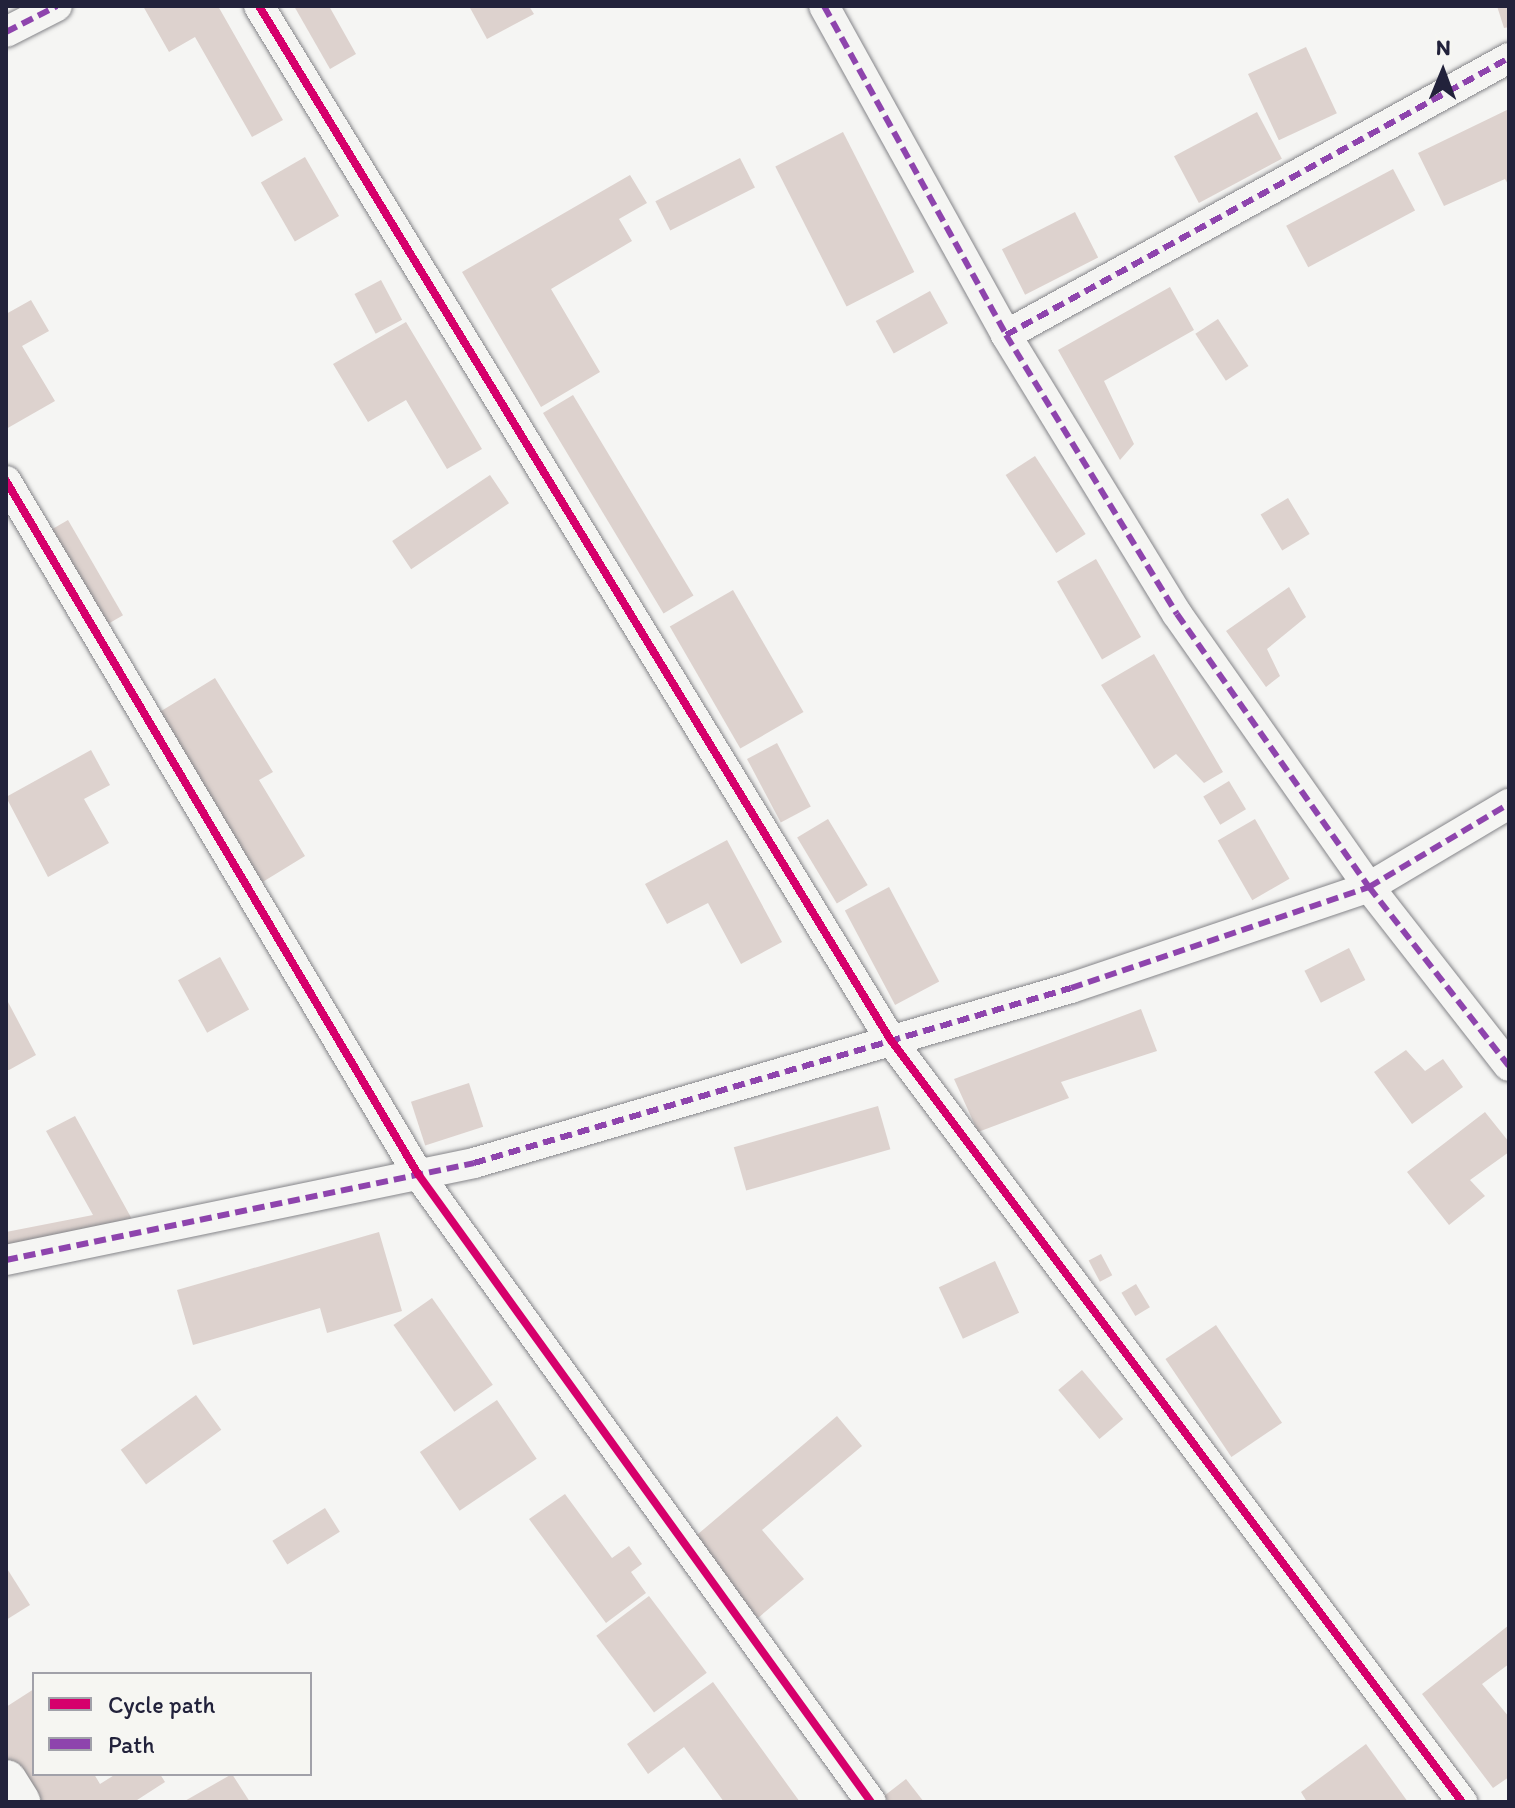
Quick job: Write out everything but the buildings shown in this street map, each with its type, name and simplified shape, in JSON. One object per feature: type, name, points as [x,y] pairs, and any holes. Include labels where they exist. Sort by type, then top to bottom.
[{"type":"main road","points":[[6,1781],[19,1802]]},
{"type":"street","points":[[6,32],[57,6]]},
{"type":"street","points":[[259,6],[890,1039],[1462,1802]]},
{"type":"street","points":[[824,6],[1006,335],[1177,614],[1369,887],[1509,1066]]},
{"type":"street","points":[[1006,335],[1509,58]]},
{"type":"street","points":[[6,481],[418,1174],[871,1802]]},
{"type":"street","points":[[6,1260],[474,1163],[1071,988],[1369,887],[1509,804]]},
{"type":"marked path","points":[[6,32],[57,6]]},
{"type":"marked path","points":[[824,6],[1006,335],[1177,614],[1369,887],[1509,1066]]},
{"type":"marked path","points":[[1006,335],[1509,58]]},
{"type":"marked path","points":[[6,1260],[474,1163],[1071,988],[1369,887],[1509,804]]},
{"type":"cycle path","points":[[259,6],[890,1039],[1462,1802]]},
{"type":"cycle path","points":[[6,481],[418,1174],[871,1802]]}]
